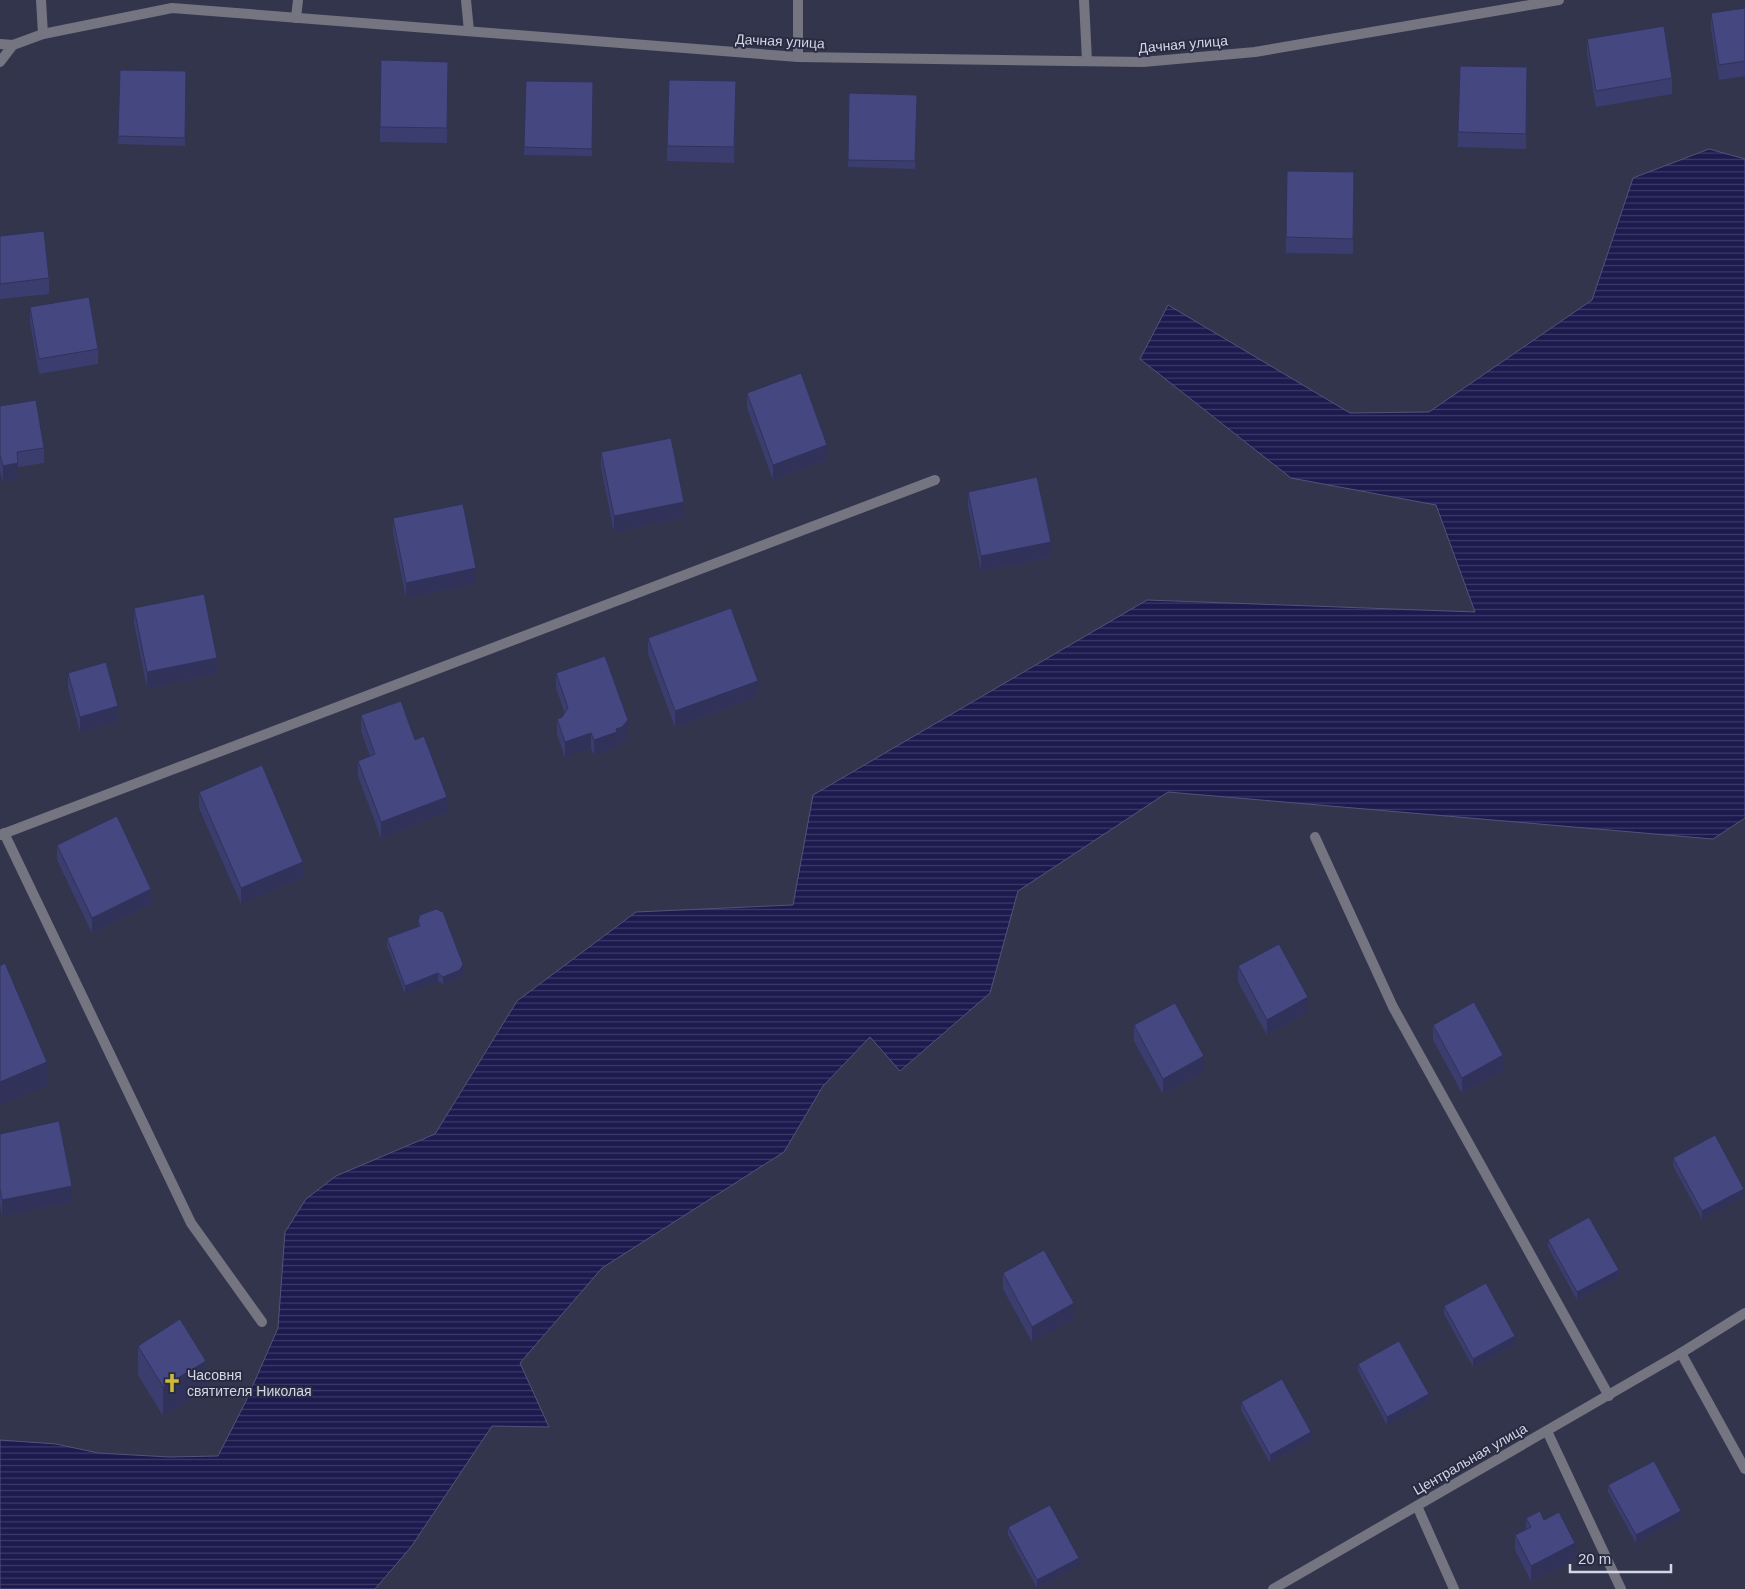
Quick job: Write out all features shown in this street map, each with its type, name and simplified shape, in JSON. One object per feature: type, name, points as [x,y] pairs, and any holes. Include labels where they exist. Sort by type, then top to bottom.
[{"type":"street","points":[[41,0],[43,34]]},
{"type":"street","points":[[296,18],[298,0]]},
{"type":"street","points":[[466,0],[469,31]]},
{"type":"street","points":[[798,0],[798,57]]},
{"type":"street","points":[[1084,0],[1087,62]]},
{"type":"street","name":"Дачная улица","points":[[0,44],[13,44],[43,34],[172,8],[798,57],[1143,62],[1255,52],[1559,0]]},
{"type":"street","points":[[0,62],[13,44]]},
{"type":"street","points":[[262,1322],[191,1223],[1,831],[935,480]]},
{"type":"street","points":[[1315,837],[1393,1007],[1609,1396]]},
{"type":"street","name":"Центральная улица","points":[[1274,1589],[1681,1354],[1745,1313]]},
{"type":"street","points":[[1681,1354],[1745,1468]]},
{"type":"street","points":[[1547,1431],[1621,1589]]},
{"type":"street","points":[[1417,1506],[1454,1589]]},
{"type":"shaded area","points":[[1709,149],[1745,159],[1745,818],[1713,839],[1168,792],[1018,891],[990,993],[900,1071],[870,1037],[823,1086],[784,1152],[602,1268],[520,1363],[549,1427],[492,1426],[411,1547],[375,1589],[0,1589],[0,1440],[56,1444],[98,1453],[169,1457],[218,1456],[246,1401],[278,1328],[285,1232],[306,1199],[336,1176],[435,1134],[517,1001],[636,912],[793,905],[813,795],[1147,600],[1475,612],[1436,505],[1291,478],[1140,359],[1168,305],[1350,413],[1429,412],[1592,300],[1633,178]]},
{"type":"building","points":[[1745,8],[1745,61],[1719,65],[1711,13]]},
{"type":"building","points":[[1664,26],[1672,78],[1596,91],[1587,39]]},
{"type":"building","points":[[381,60],[448,62],[447,128],[380,127]]},
{"type":"building","points":[[1460,66],[1527,67],[1526,134],[1458,132]]},
{"type":"building","points":[[120,70],[186,71],[185,138],[118,136]]},
{"type":"building","points":[[669,80],[736,81],[734,147],[667,146]]},
{"type":"building","points":[[526,81],[593,82],[592,149],[524,147]]},
{"type":"building","points":[[849,93],[917,95],[915,161],[848,160]]},
{"type":"building","points":[[1287,171],[1354,172],[1353,239],[1286,237]]},
{"type":"building","points":[[44,231],[49,278],[0,284],[0,236]]},
{"type":"building","points":[[89,297],[98,349],[39,359],[30,307]]},
{"type":"building","points":[[801,373],[827,445],[773,465],[747,393]]},
{"type":"building","points":[[36,400],[44,448],[17,452],[18,463],[3,466],[0,455],[0,406]]},
{"type":"building","points":[[671,438],[684,502],[614,516],[601,452]]},
{"type":"building","points":[[1037,477],[1051,542],[981,556],[968,492]]},
{"type":"building","points":[[463,504],[476,568],[406,583],[393,518]]},
{"type":"building","points":[[204,594],[217,658],[147,672],[134,608]]},
{"type":"building","points":[[731,608],[758,681],[675,711],[648,638]]},
{"type":"building","points":[[605,656],[628,720],[622,727],[616,729],[617,732],[594,740],[591,733],[565,742],[557,719],[562,717],[568,708],[556,673]]},
{"type":"building","points":[[106,662],[118,706],[80,717],[68,673]]},
{"type":"building","points":[[401,701],[415,740],[424,736],[447,797],[381,822],[358,761],[375,754],[361,715]]},
{"type":"building","points":[[262,765],[303,862],[241,888],[199,792]]},
{"type":"building","points":[[117,816],[151,889],[92,918],[57,845]]},
{"type":"building","points":[[436,909],[443,912],[463,964],[460,970],[443,977],[438,973],[405,986],[387,938],[420,926],[418,921],[420,915]]},
{"type":"building","points":[[1279,944],[1308,997],[1267,1020],[1238,966]]},
{"type":"building","points":[[5,963],[47,1062],[0,1082],[0,966]]},
{"type":"building","points":[[1474,1002],[1503,1055],[1462,1078],[1433,1025]]},
{"type":"building","points":[[1175,1003],[1204,1056],[1163,1079],[1134,1025]]},
{"type":"building","points":[[59,1121],[72,1186],[2,1200],[0,1189],[0,1134]]},
{"type":"building","points":[[1715,1135],[1744,1189],[1702,1211],[1673,1158]]},
{"type":"building","points":[[1589,1217],[1619,1270],[1577,1292],[1548,1240]]},
{"type":"building","points":[[1044,1250],[1074,1303],[1032,1327],[1003,1273]]},
{"type":"building","points":[[1486,1283],[1515,1336],[1473,1359],[1444,1306]]},
{"type":"building","points":[[180,1319],[206,1361],[163,1387],[138,1346]]},
{"type":"building","points":[[1399,1341],[1429,1394],[1387,1417],[1358,1364]]},
{"type":"building","points":[[1282,1379],[1311,1432],[1270,1455],[1241,1402]]},
{"type":"building","points":[[1654,1461],[1681,1511],[1636,1535],[1608,1485]]},
{"type":"building","points":[[1050,1505],[1079,1558],[1037,1580],[1008,1527]]},
{"type":"building","points":[[1540,1511],[1544,1520],[1559,1512],[1575,1543],[1531,1566],[1515,1535],[1531,1527],[1526,1518]]},
{"type":"place","name":"Часовня святителя Николая","points":[[172,1383]]}]
